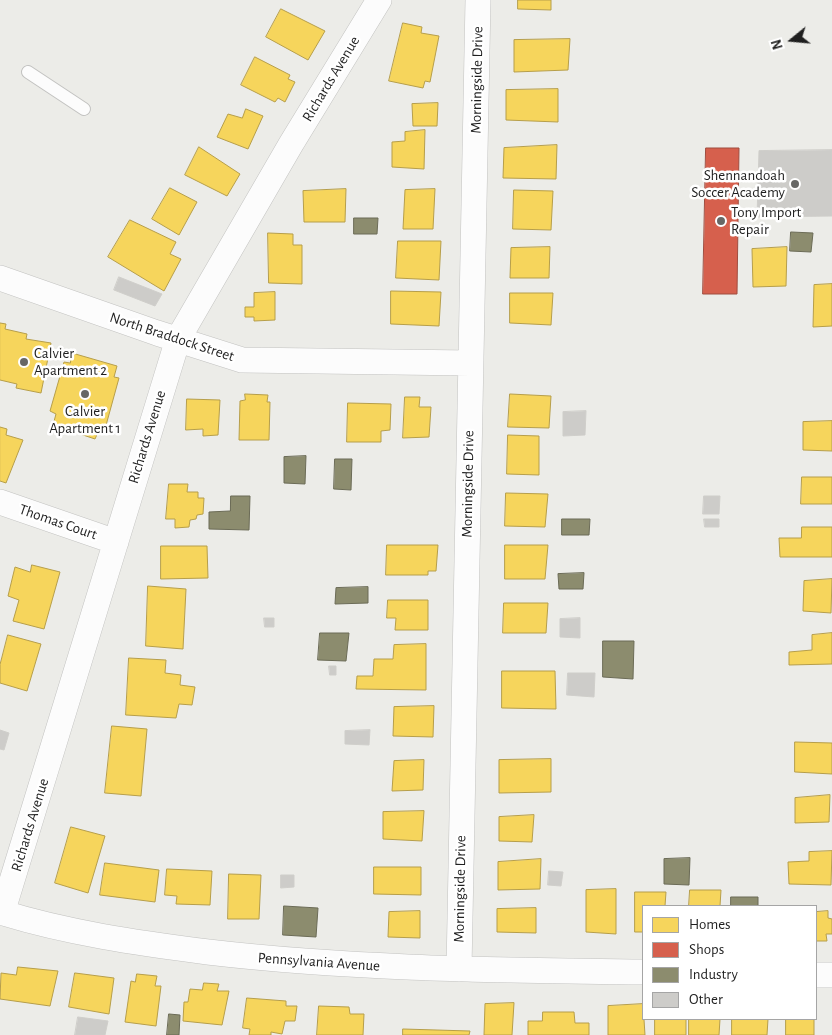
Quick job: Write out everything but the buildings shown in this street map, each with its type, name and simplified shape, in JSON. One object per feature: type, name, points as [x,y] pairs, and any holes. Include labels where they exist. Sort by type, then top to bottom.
[{"type":"street","name":"Richards Avenue","points":[[1,913],[178,338],[291,144],[379,0]]},
{"type":"street","name":"Morningside Drive","points":[[459,969],[478,0]]},
{"type":"street","name":"North Braddock Street","points":[[0,278],[157,333],[178,338],[242,360],[470,364]]},
{"type":"street","name":"Thomas Court","points":[[0,502],[116,542]]},
{"type":"street","name":"Pennsylvania Avenue","points":[[1,913],[44,925],[176,948],[306,962],[459,969],[642,972]]},
{"type":"street","points":[[817,975],[832,975]]},
{"type":"lane","points":[[28,72],[84,109]]},
{"type":"place","name":"Shennandoah Soccer Academy","points":[[795,184]]},
{"type":"place","name":"Tony Import Repair","points":[[721,221]]},
{"type":"place","name":"Calvier Apartment 2","points":[[24,362]]},
{"type":"place","name":"Calvier Apartment 1","points":[[85,394]]}]
